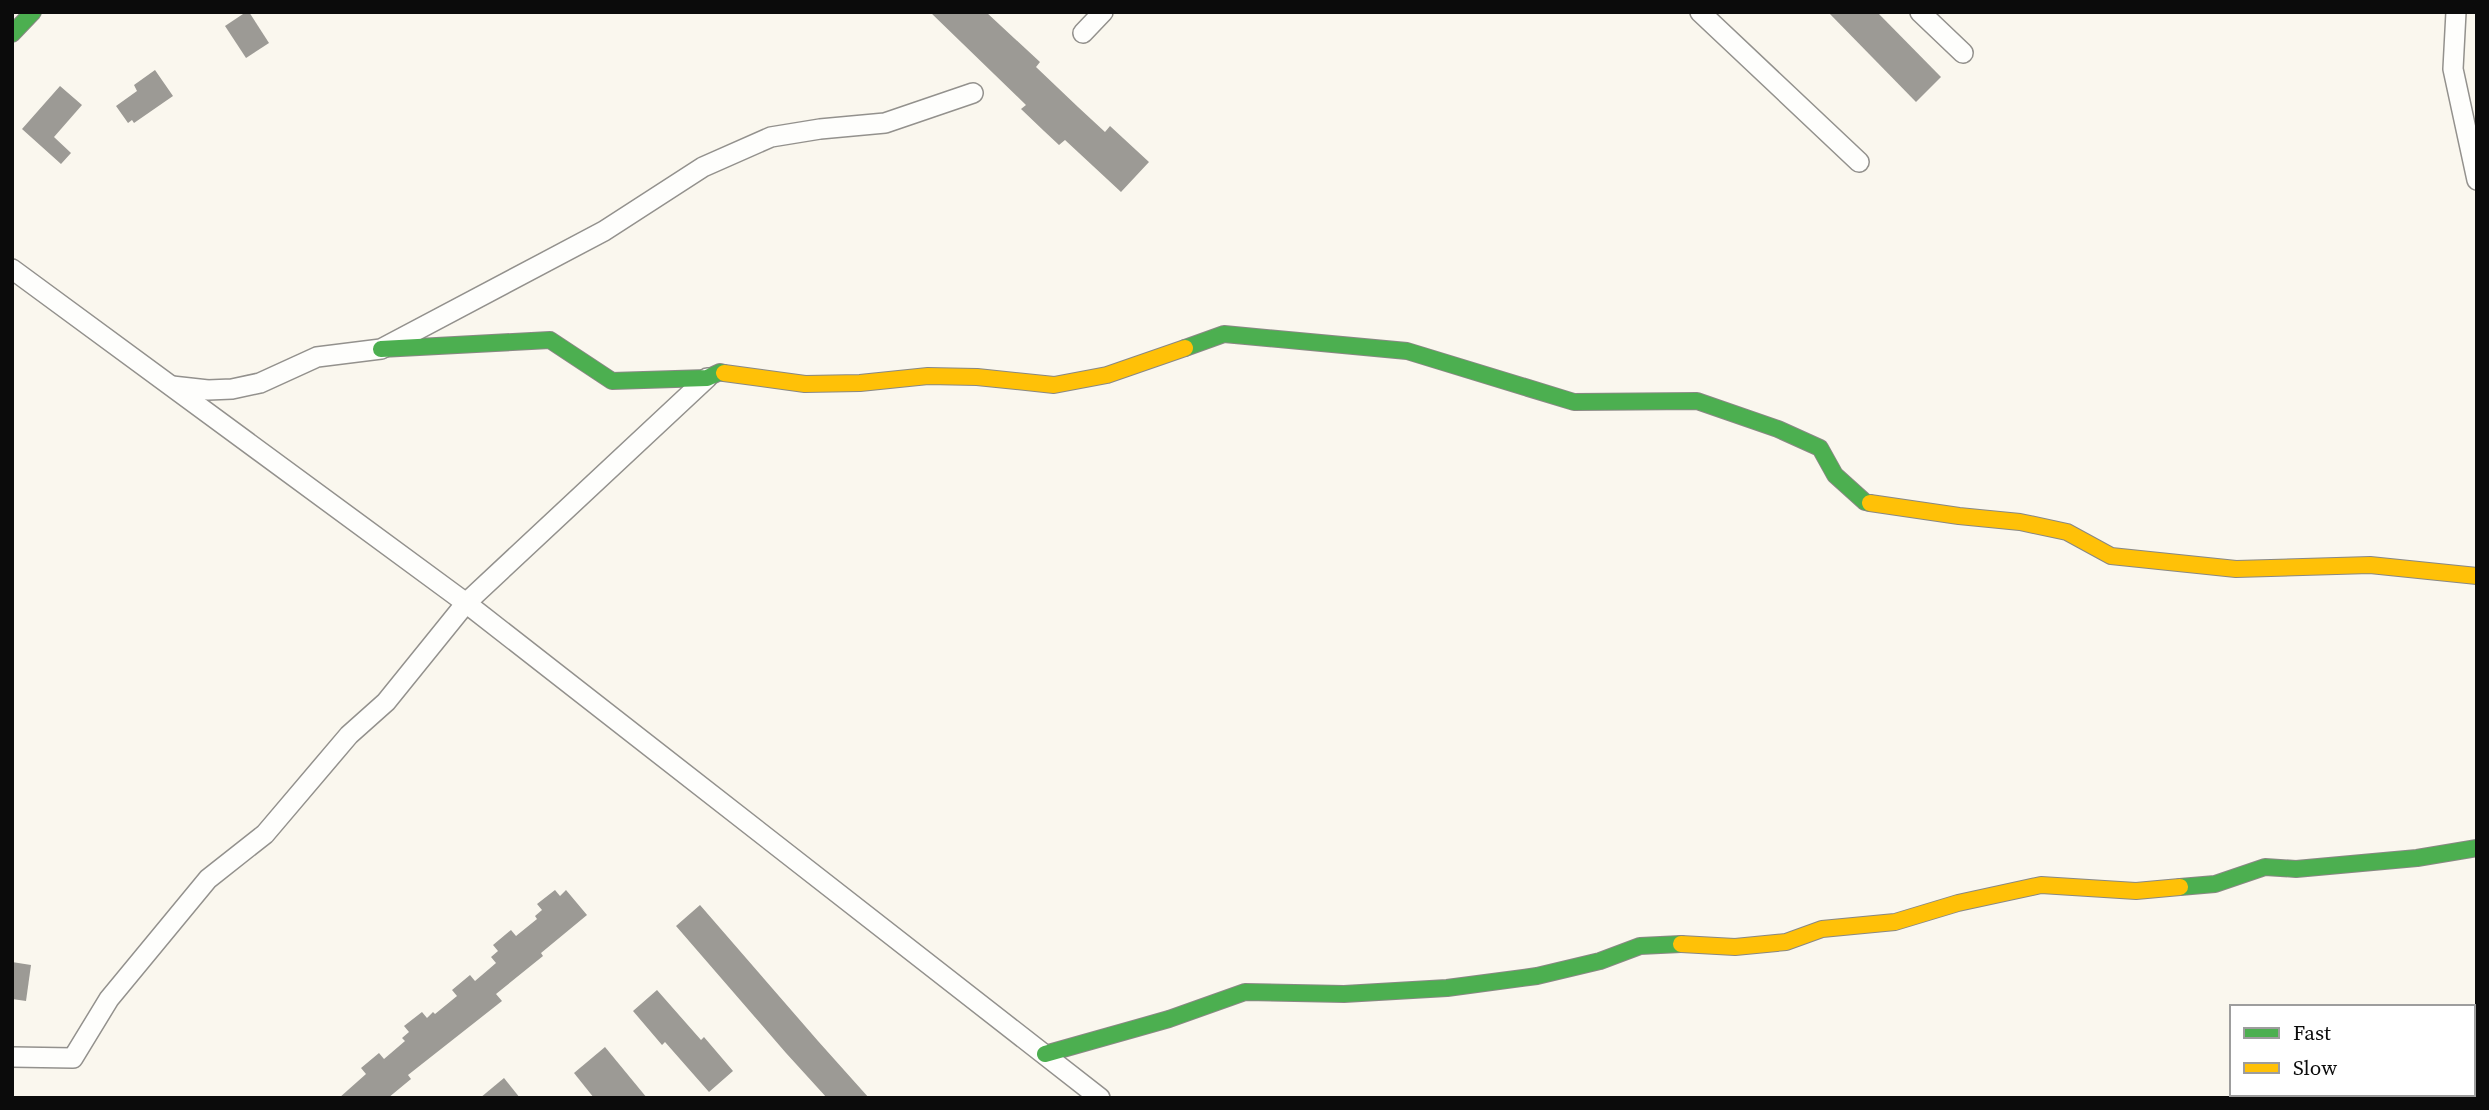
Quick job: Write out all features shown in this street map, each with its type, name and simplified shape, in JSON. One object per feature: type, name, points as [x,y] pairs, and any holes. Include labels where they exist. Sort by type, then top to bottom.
[{"type":"main road","points":[[12,34],[33,12]]},
{"type":"main road","points":[[381,349],[550,340],[612,380],[707,378],[720,372],[805,384],[860,383],[940,376],[1054,385],[1107,375],[1224,334],[1407,351],[1574,402],[1697,401],[1778,429],[1820,448],[1835,475],[1865,502],[2020,522],[2067,532],[2110,556],[2236,569],[2370,565],[2477,576]]},
{"type":"main road","points":[[1045,1054],[1169,1019],[1245,992],[1345,994],[1447,988],[1537,976],[1601,961],[1640,946],[1689,944],[1735,947],[1786,942],[1822,929],[1895,922],[1958,903],[2041,885],[2136,891],[2215,884],[2265,867],[2296,869],[2417,858],[2477,848]]},
{"type":"street","points":[[1083,33],[1103,12]]},
{"type":"street","points":[[1700,12],[1859,162]]},
{"type":"street","points":[[1920,12],[1963,53]]},
{"type":"street","points":[[2456,12],[2453,69],[2477,180]]},
{"type":"street","points":[[171,386],[208,390],[232,389],[260,383],[317,357],[381,349],[604,231],[703,167],[760,142],[772,137],[820,129],[885,123],[973,93]]},
{"type":"street","points":[[12,269],[466,603],[1100,1098]]},
{"type":"street","points":[[12,1057],[73,1058],[109,999],[208,879],[265,834],[349,735],[386,702],[466,603],[707,378]]},
{"type":"building","points":[[249,12],[269,43],[246,58],[225,26]]},
{"type":"building","points":[[930,12],[986,12],[1040,62],[1036,67],[1105,132],[1110,126],[1149,162],[1121,192],[1065,140],[1059,145],[1044,131],[1021,109],[1026,105]]},
{"type":"building","points":[[1828,12],[1877,12],[1941,77],[1916,102]]},
{"type":"building","points":[[155,70],[173,96],[134,123],[132,120],[128,123],[116,106],[137,91],[134,85]]},
{"type":"building","points":[[60,86],[82,105],[54,137],[71,153],[61,164],[22,129]]},
{"type":"building","points":[[555,890],[560,896],[566,890],[587,915],[541,953],[543,956],[496,994],[502,1001],[408,1075],[411,1079],[388,1098],[339,1098],[366,1074],[361,1068],[379,1053],[384,1059],[405,1041],[402,1038],[409,1032],[404,1026],[422,1012],[427,1018],[433,1012],[435,1014],[457,996],[452,990],[470,975],[475,981],[496,963],[491,957],[498,951],[493,945],[511,930],[516,936],[537,919],[535,916],[542,910],[537,904]]},
{"type":"building","points":[[700,905],[869,1098],[827,1098],[786,1053],[676,926]]},
{"type":"building","points":[[12,962],[31,965],[26,1001],[12,999]]},
{"type":"building","points":[[657,990],[701,1040],[704,1037],[733,1071],[709,1092],[665,1042],[662,1045],[633,1011]]},
{"type":"building","points":[[605,1047],[647,1098],[594,1098],[574,1073]]},
{"type":"building","points":[[504,1078],[520,1098],[480,1098]]},
{"type":"traffic: fast","points":[[12,34],[33,12]]},
{"type":"traffic: fast","points":[[1185,348],[1224,334],[1407,351],[1574,402],[1697,401],[1778,429],[1820,448],[1835,475],[1865,502],[1870,503]]},
{"type":"traffic: fast","points":[[381,349],[550,340],[612,381],[707,378],[724,373]]},
{"type":"traffic: fast","points":[[2180,887],[2215,884],[2265,867],[2296,869],[2417,858],[2477,848]]},
{"type":"traffic: fast","points":[[1045,1054],[1169,1019],[1245,992],[1344,994],[1447,988],[1537,976],[1600,961],[1640,946],[1681,944]]},
{"type":"traffic: slow","points":[[724,373],[805,384],[860,383],[928,376],[977,377],[1054,385],[1107,375],[1185,348]]},
{"type":"traffic: slow","points":[[1870,503],[2020,522],[2067,532],[2111,556],[2236,569],[2370,565],[2477,576]]},
{"type":"traffic: slow","points":[[1681,944],[1735,947],[1786,942],[1822,929],[1895,922],[1958,903],[2041,885],[2136,891],[2180,887]]}]
